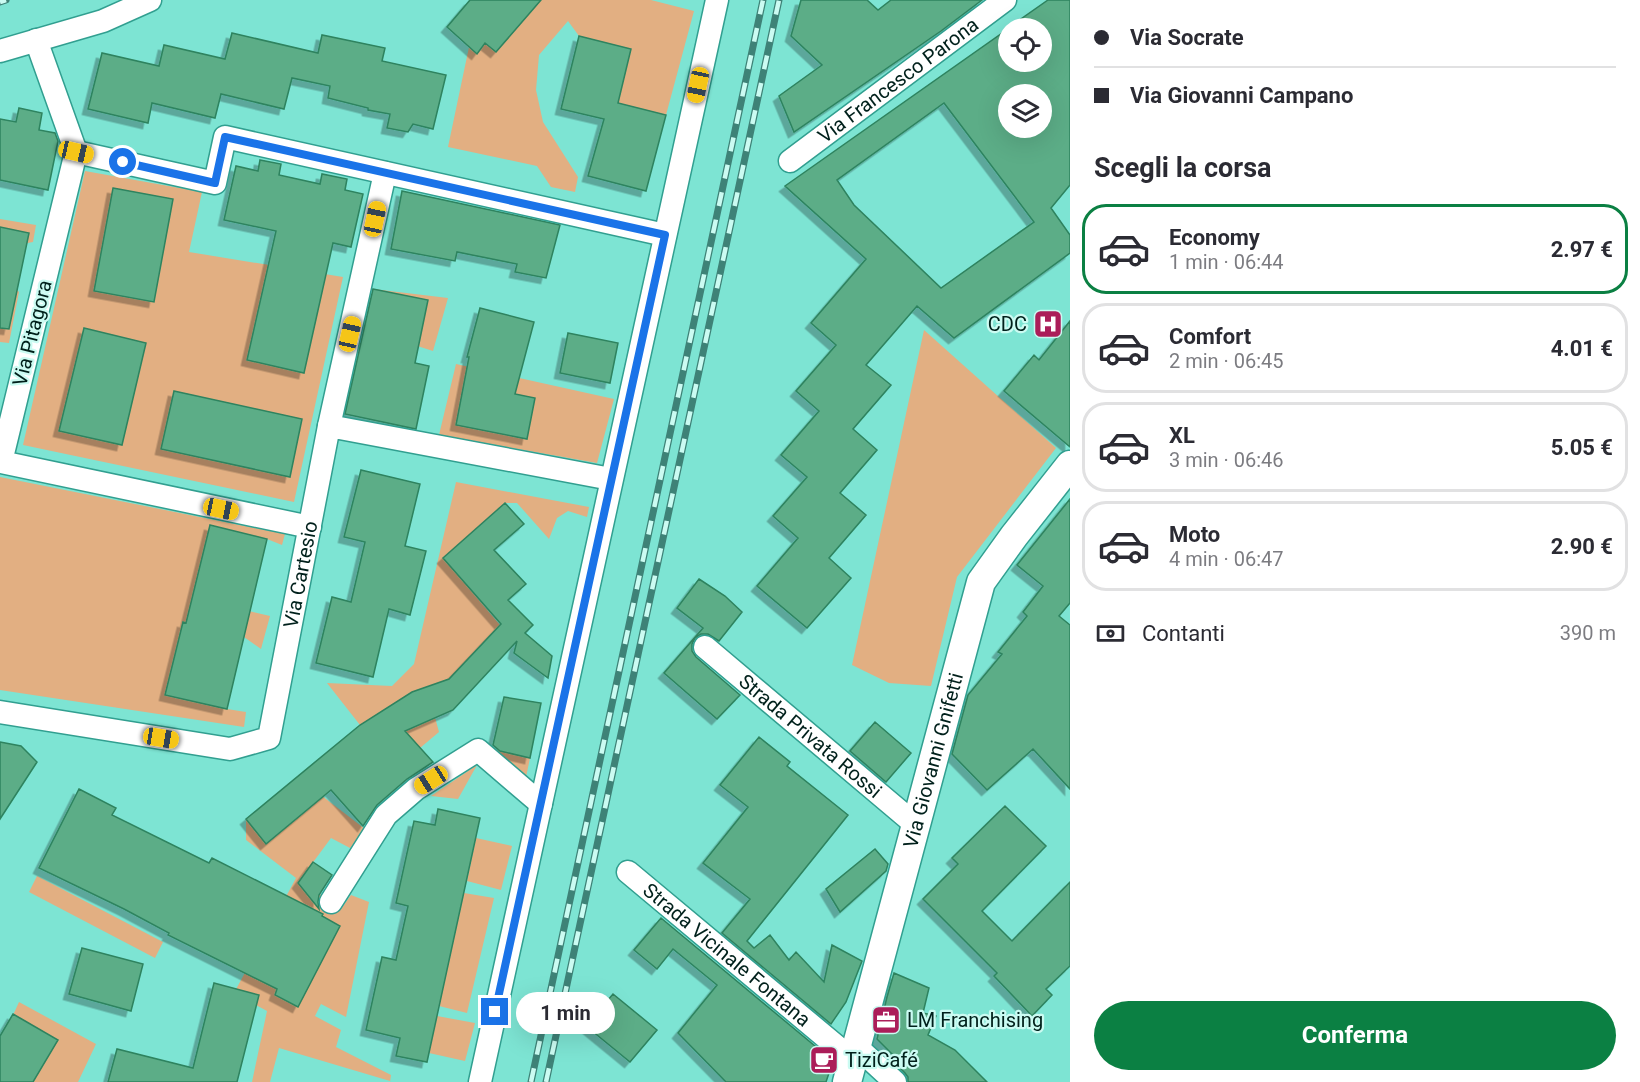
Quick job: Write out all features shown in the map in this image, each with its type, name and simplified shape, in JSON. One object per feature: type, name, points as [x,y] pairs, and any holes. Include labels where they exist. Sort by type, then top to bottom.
[{"type":"street","points":[[0,51],[103,21],[150,0]]},
{"type":"street","points":[[480,1082],[717,0]]},
{"type":"street","name":"Via Francesco Parona","points":[[790,161],[1005,0]]},
{"type":"street","points":[[36,40],[76,152],[215,183],[225,137],[665,235]]},
{"type":"street","name":"Via Pitagora","points":[[76,152],[1,462],[310,527]]},
{"type":"street","name":"Via Cartesio","points":[[0,712],[230,749],[269,738],[329,426],[385,172]]},
{"type":"street","points":[[329,426],[611,479]]},
{"type":"street","name":"Via Giovanni Gnifetti","points":[[852,1063],[981,582],[1070,465]]},
{"type":"street","name":"Strada Privata Rossi","points":[[705,647],[916,825]]},
{"type":"street","points":[[331,902],[386,815],[416,789],[478,750],[541,804]]},
{"type":"street","name":"Strada Vicinale Fontana","points":[[628,872],[852,1063],[896,1082]]},
{"type":"shaded area","points":[[541,0],[651,0],[694,11],[666,115],[618,103],[631,49],[579,36],[568,21],[539,55],[536,90],[543,122],[578,177],[575,192],[551,187],[537,166],[448,147],[469,47],[477,54],[485,43],[496,52]]},
{"type":"shaded area","points":[[85,171],[202,192],[189,252],[343,277],[294,502],[23,445]]},
{"type":"shaded area","points":[[0,219],[36,225],[33,242],[0,248]]},
{"type":"shaded area","points":[[0,275],[19,292],[9,343],[0,342]]},
{"type":"shaded area","points":[[373,289],[448,298],[433,351],[364,329]]},
{"type":"shaded area","points":[[924,330],[1056,448],[957,577],[931,686],[889,683],[852,665]]},
{"type":"shaded area","points":[[456,364],[614,399],[597,463],[439,435]]},
{"type":"shaded area","points":[[0,477],[285,534],[282,545],[267,539],[249,611],[270,616],[261,649],[244,637],[227,709],[246,712],[244,727],[0,690]]},
{"type":"shaded area","points":[[456,482],[589,507],[587,517],[568,511],[557,518],[549,539],[517,503],[505,503],[453,550],[451,567],[500,625],[449,679],[412,692],[360,725],[327,683],[392,686],[414,664]]},
{"type":"shaded area","points":[[433,710],[439,732],[395,769],[375,744]]},
{"type":"shaded area","points":[[492,749],[530,758],[525,782]]},
{"type":"shaded area","points":[[477,765],[458,799],[431,796]]},
{"type":"shaded area","points":[[317,792],[365,829],[350,848],[331,838],[300,880],[341,909],[351,895],[369,902],[346,1017],[321,1004],[315,1016],[341,1030],[336,1047],[391,1075],[390,1082],[279,1048],[270,1082],[252,1082],[267,1011],[234,993],[296,878],[246,840],[246,819]]},
{"type":"shaded area","points":[[476,838],[512,846],[501,890],[467,881]]},
{"type":"shaded area","points":[[37,876],[163,942],[155,958],[29,892]]},
{"type":"shaded area","points":[[464,893],[494,898],[467,1013],[439,1006]]},
{"type":"shaded area","points":[[19,1002],[96,1044],[78,1082],[0,1082],[0,1044]]},
{"type":"shaded area","points":[[437,1016],[475,1023],[465,1061],[429,1053]]},
{"type":"building","points":[[470,0],[541,0],[496,52],[485,43],[477,54],[447,27]]},
{"type":"building","points":[[801,0],[867,0],[878,10],[891,0],[982,0],[941,31],[794,132],[779,96],[822,65],[791,36]]},
{"type":"building","points":[[1048,0],[1070,0],[1070,185],[1051,208],[1070,235],[1070,253],[954,338],[917,306],[866,365],[891,385],[853,429],[877,450],[840,493],[866,515],[829,558],[851,578],[807,628],[757,586],[798,538],[773,516],[807,477],[781,455],[819,411],[796,391],[836,345],[811,323],[866,259],[785,186],[998,36],[998,72],[1052,72],[1052,18],[1022,18]],"holes":[[[944,103],[1034,222],[941,288],[854,205],[837,180]]]},
{"type":"building","points":[[232,33],[318,53],[322,35],[385,48],[382,61],[446,75],[433,129],[413,124],[408,132],[387,128],[390,114],[328,98],[330,86],[292,78],[284,109],[221,94],[215,118],[152,103],[148,123],[88,109],[102,53],[159,66],[164,45],[225,59]]},
{"type":"building","points":[[579,36],[631,49],[618,103],[666,115],[646,191],[588,176],[604,119],[561,109]]},
{"type":"building","points":[[19,108],[42,113],[39,130],[55,133],[58,141],[48,190],[0,180],[0,119],[16,122]]},
{"type":"building","points":[[260,160],[281,164],[279,175],[320,184],[322,174],[347,179],[345,190],[363,194],[351,247],[333,243],[304,373],[247,360],[276,231],[224,220],[236,166],[258,171]]},
{"type":"building","points":[[113,188],[173,199],[154,302],[94,291]]},
{"type":"building","points":[[402,191],[560,225],[546,278],[515,272],[517,264],[457,252],[455,261],[391,249]]},
{"type":"building","points":[[0,227],[29,233],[9,329],[0,328]]},
{"type":"building","points":[[373,289],[428,300],[415,363],[429,366],[416,429],[345,414]]},
{"type":"building","points":[[480,308],[534,322],[515,394],[535,398],[527,439],[456,425],[469,357],[467,357]]},
{"type":"building","points":[[1070,321],[1070,447],[1004,391],[1034,355],[1039,360]]},
{"type":"building","points":[[84,328],[146,343],[122,445],[59,431]]},
{"type":"building","points":[[568,333],[618,343],[610,383],[560,373]]},
{"type":"building","points":[[174,391],[302,419],[290,477],[161,449]]},
{"type":"building","points":[[361,470],[420,484],[405,546],[426,551],[410,615],[389,609],[373,677],[316,663],[332,597],[351,602],[365,542],[344,537]]},
{"type":"building","points":[[1070,499],[1070,603],[1059,616],[1070,625],[1070,789],[1033,749],[987,790],[952,754],[968,695],[1002,654],[998,652],[1027,616],[1023,612],[1043,586],[1017,565]]},
{"type":"building","points":[[505,503],[524,524],[494,550],[526,584],[508,600],[533,625],[525,633],[552,656],[548,678],[514,653],[517,641],[453,710],[405,731],[433,762],[407,779],[377,805],[363,826],[331,790],[266,844],[246,819],[360,725],[412,692],[449,679],[501,624],[443,558]]},
{"type":"building","points":[[210,525],[267,539],[227,709],[165,695],[183,622],[186,623]]},
{"type":"building","points":[[699,579],[725,596],[742,612],[719,641],[708,634],[701,634],[692,644],[692,651],[696,657],[740,695],[717,719],[664,673],[703,628],[677,608]]},
{"type":"building","points":[[504,697],[541,703],[530,758],[500,751],[493,745]]},
{"type":"building","points":[[875,722],[911,753],[886,782],[850,751]]},
{"type":"building","points":[[759,737],[790,762],[787,766],[848,815],[747,941],[754,948],[770,935],[789,960],[796,952],[824,982],[832,945],[862,961],[846,1002],[831,1024],[722,933],[750,899],[703,863],[748,807],[720,785]]},
{"type":"building","points":[[0,742],[21,746],[37,762],[0,819]]},
{"type":"building","points":[[79,789],[116,808],[112,815],[209,863],[212,858],[323,914],[322,916],[340,926],[298,1007],[275,995],[277,989],[168,935],[169,933],[124,909],[39,868]]},
{"type":"building","points":[[1005,806],[1046,846],[982,911],[1012,941],[1070,882],[1070,966],[1046,989],[1052,995],[1032,1016],[994,976],[997,973],[923,899],[958,864],[952,858]]},
{"type":"building","points":[[438,809],[480,818],[427,1062],[396,1056],[400,1038],[366,1030],[382,957],[396,960],[408,906],[396,903],[414,821],[435,825]]},
{"type":"building","points":[[875,849],[888,864],[886,871],[840,912],[826,889]]},
{"type":"building","points":[[313,862],[332,875],[319,895],[319,909],[298,883]]},
{"type":"building","points":[[661,918],[833,1061],[826,1082],[726,1082],[678,1033],[717,985],[673,949],[657,969],[634,950]]},
{"type":"building","points":[[82,948],[143,964],[131,1011],[69,994]]},
{"type":"building","points":[[894,973],[929,988],[923,1013],[936,1016],[928,1035],[955,1050],[987,1082],[908,1082],[908,1077],[898,1066],[902,1064],[877,1039]]},
{"type":"building","points":[[214,983],[259,995],[237,1082],[108,1082],[117,1049],[193,1068]]},
{"type":"building","points":[[613,994],[657,1030],[630,1062],[586,1026]]},
{"type":"building","points":[[13,1014],[58,1040],[33,1082],[0,1082],[0,1036]]},
{"type":"railway","points":[[0,2],[6,0]]},
{"type":"railway","points":[[531,1082],[763,0]]},
{"type":"railway","points":[[546,1082],[779,0]]},
{"type":"place","name":"CDC","points":[[1048,324]]},
{"type":"place","name":"LM Franchising","points":[[886,1020]]},
{"type":"place","name":"TiziCafé","points":[[824,1060]]},
{"type":"route","points":[[123,162],[215,183],[225,137],[665,235],[495,1012]]}]
